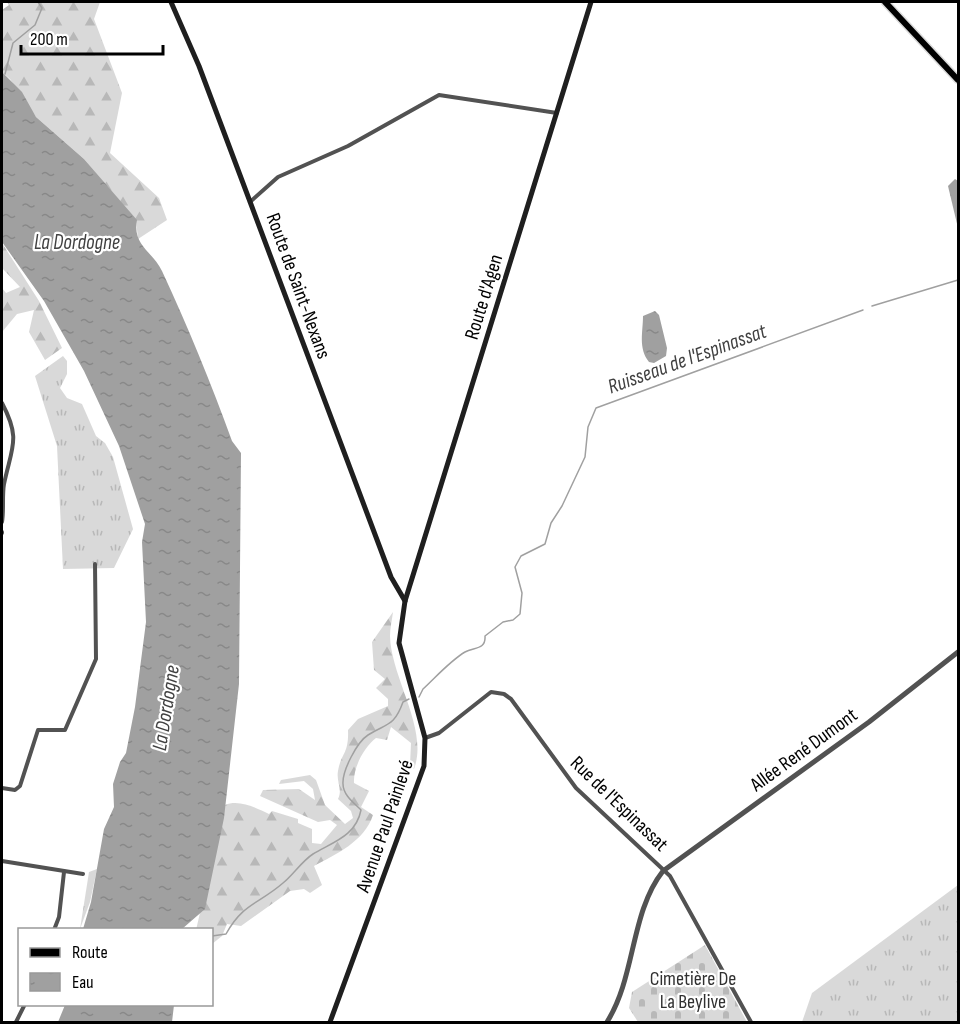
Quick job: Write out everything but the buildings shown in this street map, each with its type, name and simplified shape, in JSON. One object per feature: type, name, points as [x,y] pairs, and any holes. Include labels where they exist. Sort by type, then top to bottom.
[{"type":"main road","name":"Route de Saint-Nexans","points":[[171,2],[199,66],[396,584],[405,598]]},
{"type":"main road","name":"Route d'Agen","points":[[405,598],[591,2]]},
{"type":"main road","points":[[885,2],[958,80]]},
{"type":"main road","points":[[890,2],[958,75]]},
{"type":"main road","points":[[396,584],[411,580]]},
{"type":"main road","name":"Avenue Paul Painlevé","points":[[330,1023],[416,793],[424,765],[426,738],[399,643],[405,598]]},
{"type":"street","points":[[250,202],[278,177],[356,142],[439,95],[557,113]]},
{"type":"street","points":[[2,403],[13,425],[15,437],[4,486],[2,522]]},
{"type":"street","points":[[2,788],[15,790],[20,786],[38,729],[65,730],[96,659],[95,564]]},
{"type":"street","name":"Allée René Dumont","points":[[664,869],[869,722],[958,652]]},
{"type":"street","name":"Rue de l'Espinassat","points":[[426,738],[439,733],[491,692],[504,694],[576,788],[664,869],[680,892],[751,1023]]},
{"type":"street","points":[[2,861],[83,874]]},
{"type":"street","points":[[607,1023],[622,995],[650,890],[664,869]]},
{"type":"street","points":[[55,928],[59,917],[64,872]]},
{"type":"street","points":[[16,1023],[24,1006]]},
{"type":"green space","points":[[7,2],[100,2],[94,19],[122,93],[110,153],[159,198],[167,220],[138,239],[136,220],[84,159],[36,117],[10,79],[2,72],[2,10],[9,5]]},
{"type":"green space","points":[[2,243],[39,301],[62,348],[45,360],[29,332],[34,310],[17,314],[2,332],[2,288],[6,293],[20,287],[2,268]]},
{"type":"green space","points":[[63,356],[67,361],[67,374],[60,388],[67,398],[82,404],[96,436],[105,443],[113,457],[133,529],[114,568],[63,569],[57,446],[35,376]]},
{"type":"green space","points":[[393,612],[390,636],[392,652],[417,737],[414,769],[410,765],[411,743],[391,727],[387,740],[376,738],[360,758],[354,777],[354,783],[369,791],[361,807],[373,815],[363,833],[356,840],[314,866],[322,885],[310,893],[304,889],[290,891],[241,926],[227,924],[222,936],[213,943],[213,928],[196,928],[225,805],[242,804],[269,814],[272,811],[298,819],[298,823],[312,829],[312,843],[321,844],[337,825],[330,820],[318,822],[260,796],[263,790],[299,789],[315,800],[313,789],[304,781],[279,784],[281,780],[310,775],[316,780],[325,805],[345,824],[353,818],[351,811],[338,799],[340,792],[338,771],[346,749],[348,730],[358,719],[388,706],[388,699],[376,688],[385,679],[374,670],[372,642]]},
{"type":"green space","points":[[97,869],[90,902],[80,928],[89,872]]},
{"type":"green space","points":[[958,885],[958,1022],[802,1022],[812,993]]},
{"type":"green space","name":"Cimetière De La Beylive","points":[[705,945],[747,1022],[638,1022],[629,1008],[632,992]]},
{"type":"water","name":"La Dordogne","points":[[2,72],[22,92],[36,117],[84,159],[137,220],[136,229],[140,242],[162,271],[199,355],[232,441],[241,453],[239,684],[224,818],[205,909],[183,928],[83,928],[91,902],[104,829],[114,807],[113,784],[120,762],[126,753],[135,707],[146,622],[142,542],[145,524],[119,446],[84,371],[44,301],[2,242]]},
{"type":"water","points":[[955,179],[958,181],[958,228],[948,186]]},
{"type":"water","points":[[655,311],[659,315],[667,348],[666,356],[654,363],[649,362],[646,357],[642,340],[643,316]]},
{"type":"water","points":[[64,1006],[174,1006],[172,1022],[58,1022]]},
{"type":"waterway","points":[[5,74],[13,43],[35,25],[42,8],[38,2]]},
{"type":"waterway","name":"Ruisseau de l'Espinassat","points":[[872,306],[958,280]]},
{"type":"waterway","name":"Ruisseau de l'Espinassat","points":[[419,697],[423,689],[454,660],[465,652],[484,644],[485,636],[503,622],[513,620],[520,614],[522,593],[515,567],[521,556],[545,544],[551,523],[562,506],[585,457],[588,427],[596,408],[863,310]]},
{"type":"waterway","name":"Ruisseau de l'Espinassat","points":[[213,936],[226,934],[245,910],[283,883],[309,857],[343,837],[354,826],[361,810],[343,788],[343,778],[348,765],[355,750],[364,739],[393,720],[403,702],[409,699]]}]
